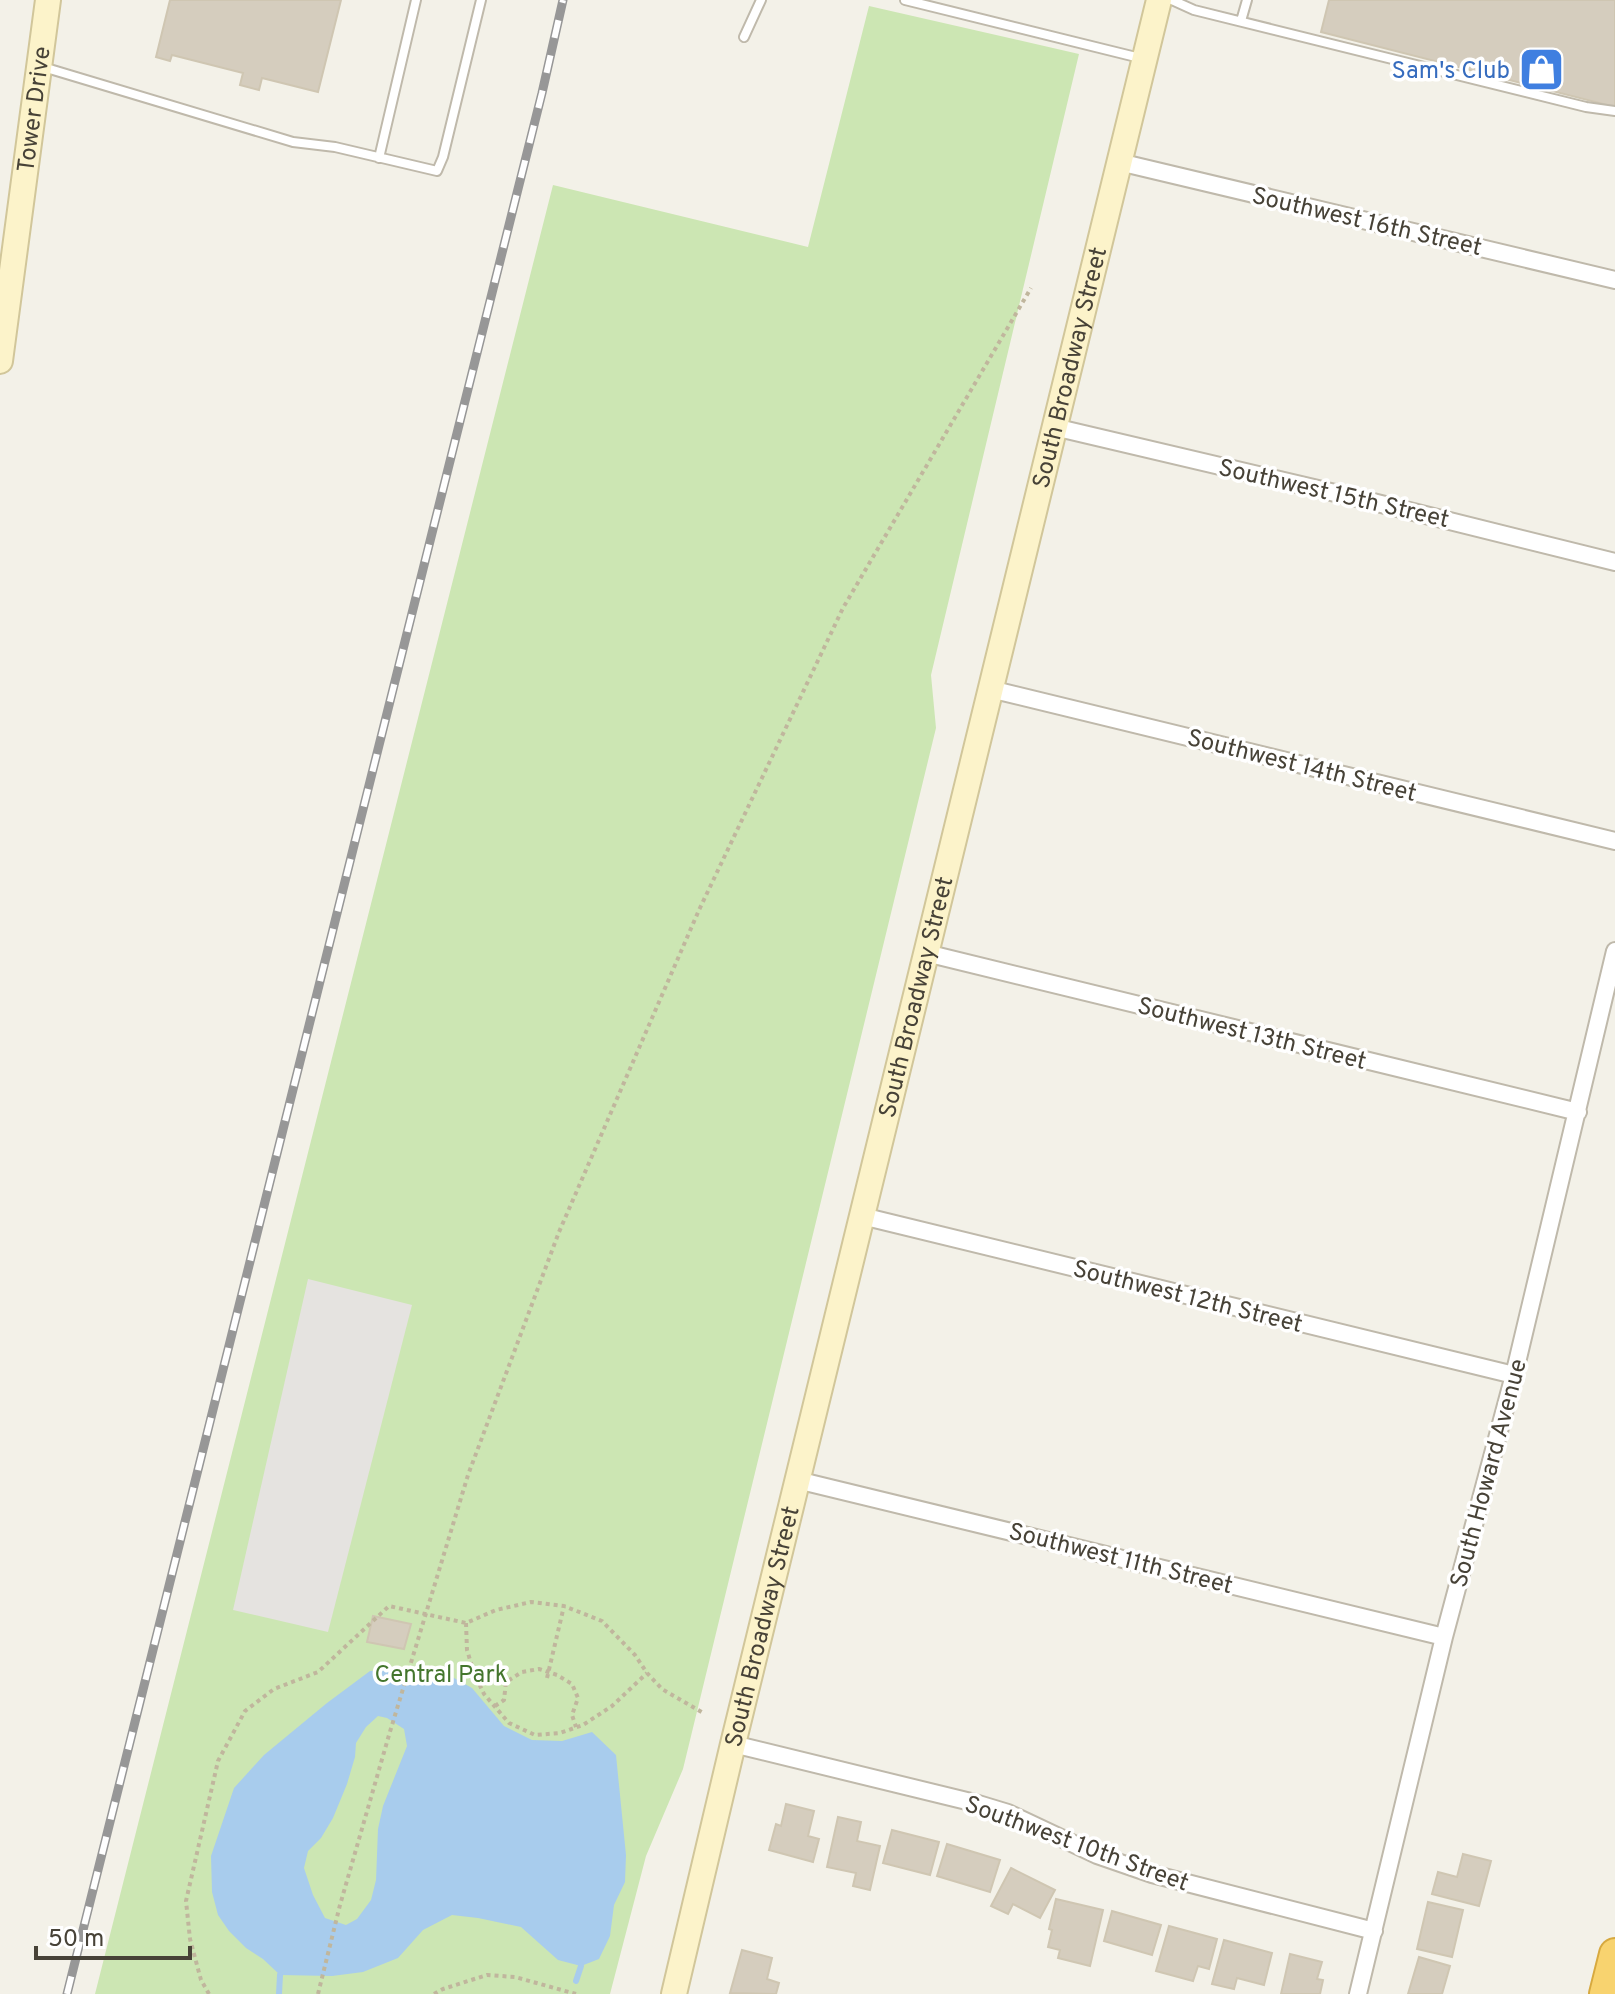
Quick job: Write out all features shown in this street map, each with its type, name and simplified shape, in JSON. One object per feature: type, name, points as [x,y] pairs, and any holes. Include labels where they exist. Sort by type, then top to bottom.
[{"type":"highway","points":[[1605,1994],[1615,1954]]},
{"type":"main road","name":"Tower Drive","points":[[0,361],[48,0]]},
{"type":"main road","name":"South Broadway Street","points":[[674,1994],[1159,0]]},
{"type":"street","name":"Southwest 16th Street","points":[[1119,162],[1615,280]]},
{"type":"street","name":"Southwest 15th Street","points":[[1054,427],[1615,562]]},
{"type":"street","name":"Southwest 14th Street","points":[[990,689],[1615,841]]},
{"type":"street","name":"South Howard Avenue","points":[[1358,1994],[1444,1637],[1514,1375],[1615,951]]},
{"type":"street","name":"Southwest 13th Street","points":[[926,953],[1578,1112]]},
{"type":"street","name":"Southwest 12th Street","points":[[862,1216],[1514,1375]]},
{"type":"street","name":"Southwest 11th Street","points":[[797,1480],[1444,1637]]},
{"type":"street","name":"Southwest 10th Street","points":[[733,1744],[975,1803],[1008,1813],[1097,1855],[1152,1874],[1374,1931]]},
{"type":"lane","points":[[379,158],[416,0]]},
{"type":"lane","points":[[38,65],[293,142],[335,147],[437,171],[481,0]]},
{"type":"lane","points":[[744,37],[761,0]]},
{"type":"lane","points":[[905,0],[1145,59]]},
{"type":"lane","points":[[1172,0],[1194,10],[1586,107],[1615,111]]},
{"type":"lane","points":[[1241,21],[1247,0]]},
{"type":"path","points":[[318,1994],[389,1735],[468,1475],[559,1232],[699,910],[843,608],[1031,288]]},
{"type":"path","points":[[209,1994],[201,1980],[190,1939],[186,1901],[218,1761],[245,1711],[274,1689],[318,1672],[389,1606],[466,1623],[496,1610],[531,1602],[564,1606],[602,1621],[662,1689],[705,1714]]},
{"type":"path","points":[[547,1678],[564,1606]]},
{"type":"path","points":[[466,1623],[467,1650],[484,1694],[509,1723],[535,1735],[560,1733],[583,1725],[612,1706],[647,1673]]},
{"type":"path","points":[[495,1706],[504,1700],[506,1682],[522,1672],[549,1671],[572,1684],[578,1698],[572,1715],[576,1727]]},
{"type":"path","points":[[434,1994],[487,1975],[515,1977],[576,1994]]},
{"type":"green space","name":"Central Park","points":[[869,6],[1079,54],[931,675],[936,728],[683,1769],[646,1856],[610,1994],[95,1994],[553,185],[808,247]]},
{"type":"shaded area","points":[[308,1279],[412,1305],[328,1632],[233,1610]]},
{"type":"water","points":[[438,1669],[472,1688],[504,1726],[532,1740],[562,1741],[592,1732],[616,1755],[626,1855],[625,1882],[614,1905],[610,1936],[599,1959],[581,1966],[558,1960],[521,1927],[452,1915],[423,1930],[398,1958],[363,1972],[332,1976],[280,1975],[229,1931],[218,1915],[212,1892],[211,1856],[234,1788],[264,1755],[370,1671]],"holes":[[[378,1716],[404,1729],[407,1746],[383,1806],[378,1829],[376,1880],[371,1900],[357,1919],[346,1925],[325,1918],[304,1868],[308,1851],[321,1838],[333,1818],[347,1784],[356,1743]]]},
{"type":"building","points":[[170,0],[341,0],[318,92],[262,78],[259,90],[240,85],[243,73],[172,55],[170,61],[156,57]]},
{"type":"building","name":"Sam's Club","points":[[1329,0],[1615,0],[1615,107],[1321,32]]},
{"type":"building","points":[[373,1616],[411,1624],[404,1649],[367,1642]]},
{"type":"building","points":[[786,1804],[814,1811],[808,1836],[819,1839],[813,1862],[769,1850],[776,1824],[781,1826]]},
{"type":"building","points":[[838,1817],[861,1822],[857,1841],[880,1846],[870,1890],[853,1886],[856,1873],[827,1867]]},
{"type":"building","points":[[892,1830],[939,1842],[930,1875],[883,1863]]},
{"type":"building","points":[[947,1844],[1000,1860],[990,1892],[937,1876]]},
{"type":"building","points":[[1463,1854],[1491,1861],[1479,1906],[1432,1894],[1438,1872],[1457,1877]]},
{"type":"building","points":[[1011,1868],[1055,1890],[1040,1918],[1013,1904],[1008,1914],[991,1906]]},
{"type":"building","points":[[1056,1899],[1103,1910],[1090,1966],[1058,1958],[1060,1950],[1048,1947]]},
{"type":"building","points":[[1428,1902],[1463,1910],[1452,1957],[1417,1949]]},
{"type":"building","points":[[1112,1911],[1161,1925],[1152,1955],[1104,1941]]},
{"type":"building","points":[[1169,1926],[1217,1939],[1209,1969],[1198,1966],[1193,1981],[1156,1971]]},
{"type":"building","points":[[1224,1940],[1272,1953],[1264,1985],[1237,1978],[1234,1989],[1212,1984]]},
{"type":"building","points":[[742,1950],[772,1958],[767,1979],[779,1983],[776,1994],[730,1993]]},
{"type":"building","points":[[1290,1954],[1322,1962],[1317,1979],[1323,1980],[1320,1994],[1281,1994]]},
{"type":"building","points":[[1419,1957],[1450,1966],[1442,1994],[1408,1994]]},
{"type":"waterway","points":[[576,1981],[581,1966]]},
{"type":"waterway","points":[[279,1994],[280,1975]]},
{"type":"railway","points":[[67,1994],[563,0]]},
{"type":"place","name":"Sam's Club","points":[[1541,70]]}]
